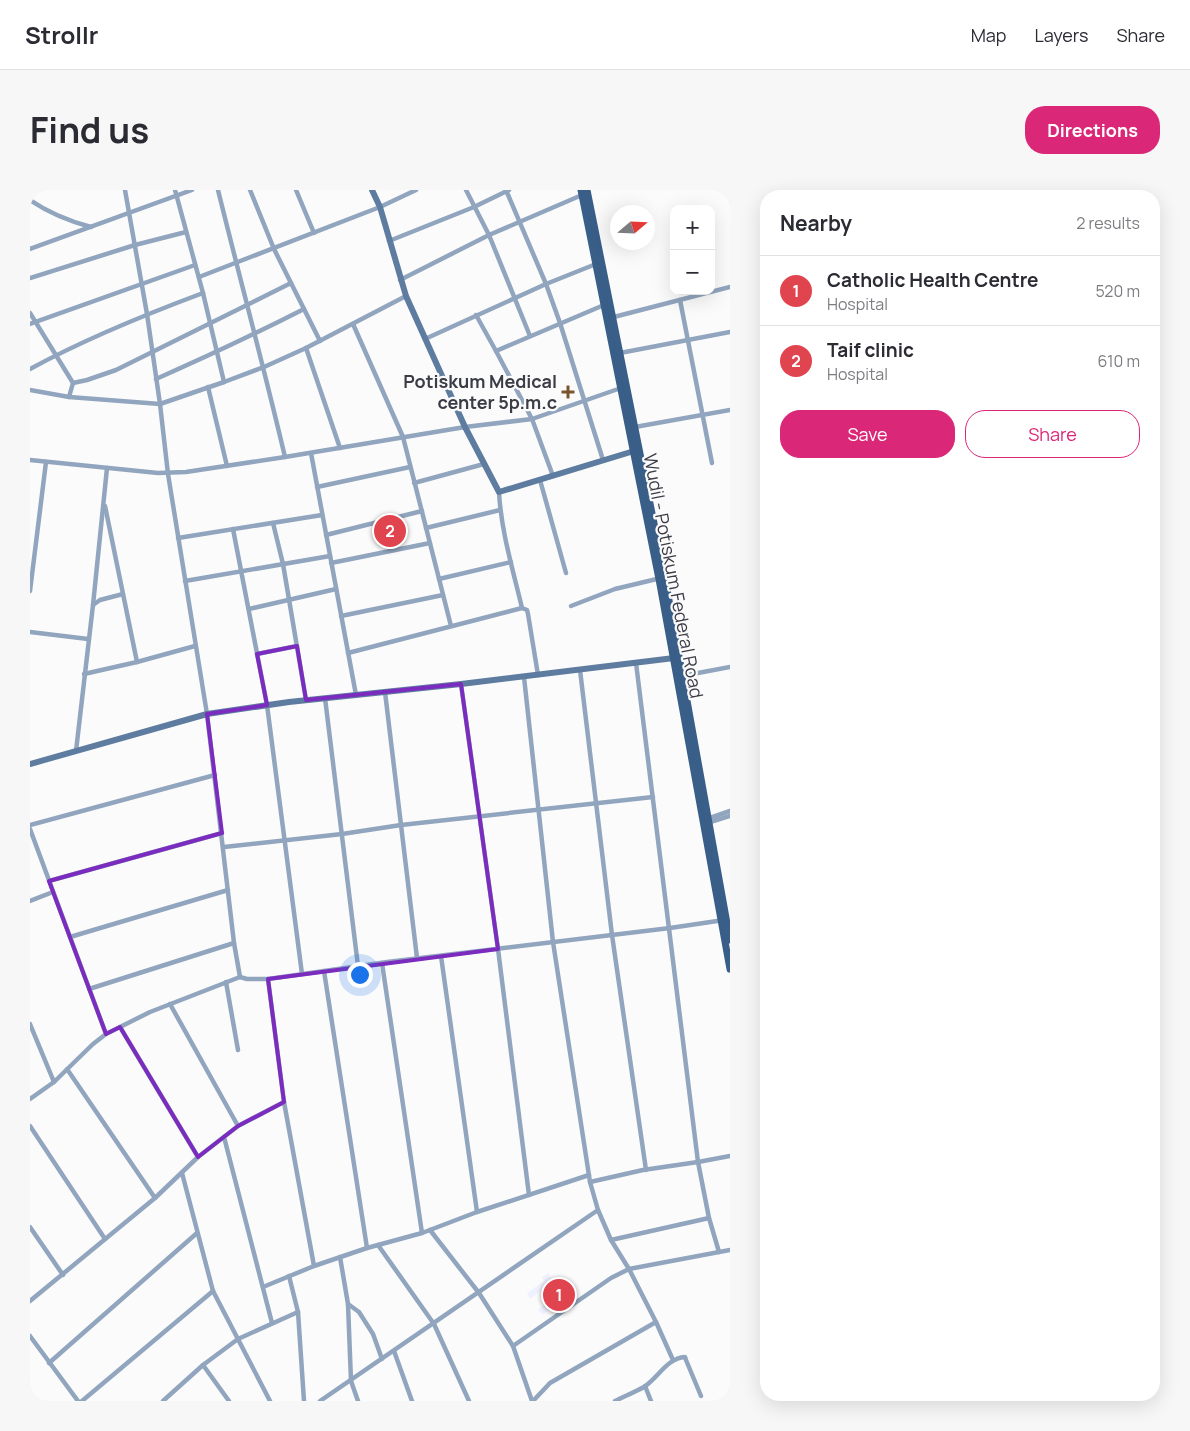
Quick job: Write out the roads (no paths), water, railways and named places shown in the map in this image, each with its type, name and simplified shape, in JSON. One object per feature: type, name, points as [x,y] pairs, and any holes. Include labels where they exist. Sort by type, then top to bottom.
[{"type":"main road","name":"Wudil - Potiskum Federal Road","points":[[583,192],[604,305],[610,318],[620,353],[635,427],[707,821],[724,920],[730,969]]},
{"type":"main road","name":"Wudil - Potiskum Federal Road","points":[[583,192],[610,318],[621,388],[634,452],[662,578],[674,658],[680,677]]},
{"type":"main road","name":"Wudil - Potiskum Federal Road","points":[[724,920],[730,940]]},
{"type":"street","points":[[125,190],[147,314],[168,474],[207,714],[234,943],[240,977]]},
{"type":"street","points":[[176,190],[224,382]]},
{"type":"street","points":[[30,249],[192,190]]},
{"type":"street","points":[[218,190],[264,367],[285,457]]},
{"type":"street","points":[[250,190],[274,249],[320,341]]},
{"type":"street","points":[[296,190],[314,233]]},
{"type":"street","points":[[372,190],[380,207],[406,296],[466,427],[499,492],[500,510],[522,608]]},
{"type":"street","points":[[198,277],[380,207],[416,190]]},
{"type":"street","points":[[466,190],[489,235],[530,336]]},
{"type":"street","points":[[389,241],[474,207],[507,190],[560,323],[603,460]]},
{"type":"street","points":[[400,280],[489,235],[583,192]]},
{"type":"street","points":[[30,200],[66,220],[93,227]]},
{"type":"street","points":[[30,278],[186,232]]},
{"type":"street","points":[[425,339],[514,298],[596,264]]},
{"type":"street","points":[[33,323],[195,265]]},
{"type":"street","points":[[73,383],[108,373],[291,283]]},
{"type":"street","points":[[610,318],[730,288]]},
{"type":"street","points":[[30,369],[56,355],[147,314],[203,293]]},
{"type":"street","points":[[30,390],[69,397],[160,404],[264,367],[320,341],[406,296]]},
{"type":"street","points":[[680,300],[712,462]]},
{"type":"street","points":[[496,351],[604,305]]},
{"type":"street","points":[[156,379],[217,352],[304,309]]},
{"type":"street","points":[[30,313],[33,323],[73,383],[69,397]]},
{"type":"street","points":[[476,315],[532,419],[553,476]]},
{"type":"street","points":[[353,324],[403,437],[452,626]]},
{"type":"street","points":[[620,353],[730,332]]},
{"type":"street","points":[[306,348],[340,448]]},
{"type":"street","points":[[208,387],[227,466]]},
{"type":"street","points":[[30,460],[168,474],[311,453],[466,427],[532,419],[621,388]]},
{"type":"street","points":[[635,427],[730,410]]},
{"type":"street","points":[[499,492],[634,452]]},
{"type":"street","points":[[311,453],[356,695]]},
{"type":"street","points":[[30,591],[46,462]]},
{"type":"street","points":[[414,483],[484,464]]},
{"type":"street","points":[[317,487],[410,466]]},
{"type":"street","points":[[76,751],[107,468]]},
{"type":"street","points":[[540,480],[566,573]]},
{"type":"street","points":[[103,500],[138,662]]},
{"type":"street","points":[[426,528],[500,510]]},
{"type":"street","points":[[326,535],[422,511]]},
{"type":"street","points":[[178,538],[322,515]]},
{"type":"street","points":[[274,523],[283,564],[306,700]]},
{"type":"street","points":[[233,529],[267,705],[302,974]]},
{"type":"street","points":[[332,563],[430,543]]},
{"type":"street","points":[[185,582],[330,556]]},
{"type":"street","points":[[439,579],[511,562]]},
{"type":"street","points":[[571,606],[615,589],[662,578]]},
{"type":"street","points":[[249,609],[336,589]]},
{"type":"street","points":[[93,605],[100,600],[123,594]]},
{"type":"street","points":[[341,616],[443,595]]},
{"type":"street","points":[[348,653],[522,608],[527,610],[528,614],[538,675]]},
{"type":"street","points":[[30,632],[88,639]]},
{"type":"street","points":[[84,674],[196,646]]},
{"type":"street","points":[[257,654],[297,646]]},
{"type":"street","points":[[30,764],[207,714],[306,700],[461,684],[674,658]]},
{"type":"street","points":[[636,663],[698,1162],[709,1218],[719,1252]]},
{"type":"street","points":[[680,677],[730,667]]},
{"type":"street","points":[[580,670],[612,935],[646,1170]]},
{"type":"street","points":[[524,676],[553,942],[590,1182],[598,1210],[611,1240],[629,1269],[673,1360]]},
{"type":"street","points":[[461,684],[530,1195]]},
{"type":"street","points":[[385,692],[417,958]]},
{"type":"street","points":[[325,698],[358,966]]},
{"type":"street","points":[[106,1034],[30,827],[215,775]]},
{"type":"street","points":[[224,847],[653,797]]},
{"type":"street","points":[[707,821],[730,812]]},
{"type":"street","points":[[707,821],[730,816]]},
{"type":"street","points":[[49,881],[222,832]]},
{"type":"street","points":[[70,937],[228,890]]},
{"type":"street","points":[[30,901],[53,892]]},
{"type":"street","points":[[30,1099],[54,1082],[106,1034],[150,1012],[240,977],[268,978],[302,974],[724,920]]},
{"type":"street","points":[[89,989],[234,943]]},
{"type":"street","points":[[441,956],[477,1212]]},
{"type":"street","points":[[382,963],[422,1233]]},
{"type":"street","points":[[324,971],[367,1248]]},
{"type":"street","points":[[268,978],[284,1102],[314,1266]]},
{"type":"street","points":[[226,982],[238,1050]]},
{"type":"street","points":[[170,1004],[238,1126]]},
{"type":"street","points":[[30,1024],[54,1082]]},
{"type":"street","points":[[120,1027],[198,1157]]},
{"type":"street","points":[[67,1069],[155,1198]]},
{"type":"street","points":[[30,1301],[155,1198],[198,1157],[238,1126],[284,1102]]},
{"type":"street","points":[[30,1126],[105,1239]]},
{"type":"street","points":[[224,1137],[272,1323]]},
{"type":"street","points":[[590,1182],[646,1170],[730,1156]]},
{"type":"street","points":[[182,1173],[213,1291],[270,1401]]},
{"type":"street","points":[[263,1287],[340,1257],[422,1233],[477,1212],[589,1175]]},
{"type":"street","points":[[320,1401],[598,1210]]},
{"type":"street","points":[[611,1240],[709,1218]]},
{"type":"street","points":[[30,1227],[63,1275]]},
{"type":"street","points":[[430,1230],[479,1293],[513,1346],[533,1401],[550,1383],[656,1322]]},
{"type":"street","points":[[49,1363],[197,1233]]},
{"type":"street","points":[[378,1245],[434,1324],[469,1401]]},
{"type":"street","points":[[513,1346],[611,1278],[629,1269],[730,1250]]},
{"type":"street","points":[[340,1257],[348,1304],[351,1381],[358,1401]]},
{"type":"street","points":[[289,1276],[298,1312],[304,1401]]},
{"type":"street","points":[[82,1401],[213,1291]]},
{"type":"street","points":[[348,1304],[359,1312],[373,1334],[382,1359]]},
{"type":"street","points":[[163,1401],[204,1365],[238,1339],[298,1312]]},
{"type":"street","points":[[30,1336],[76,1399],[70,1401]]},
{"type":"street","points":[[394,1350],[412,1401]]},
{"type":"street","points":[[615,1401],[645,1386],[673,1360],[685,1357],[701,1396]]},
{"type":"street","points":[[204,1365],[229,1401]]},
{"type":"street","points":[[645,1386],[652,1401]]},
{"type":"place","name":"Potiskum Medical center 5p.m.c","points":[[568,392]]},
{"type":"place","name":"Taif clinic","points":[[390,531]]},
{"type":"place","name":"Catholic Health Centre","points":[[559,1295]]}]
